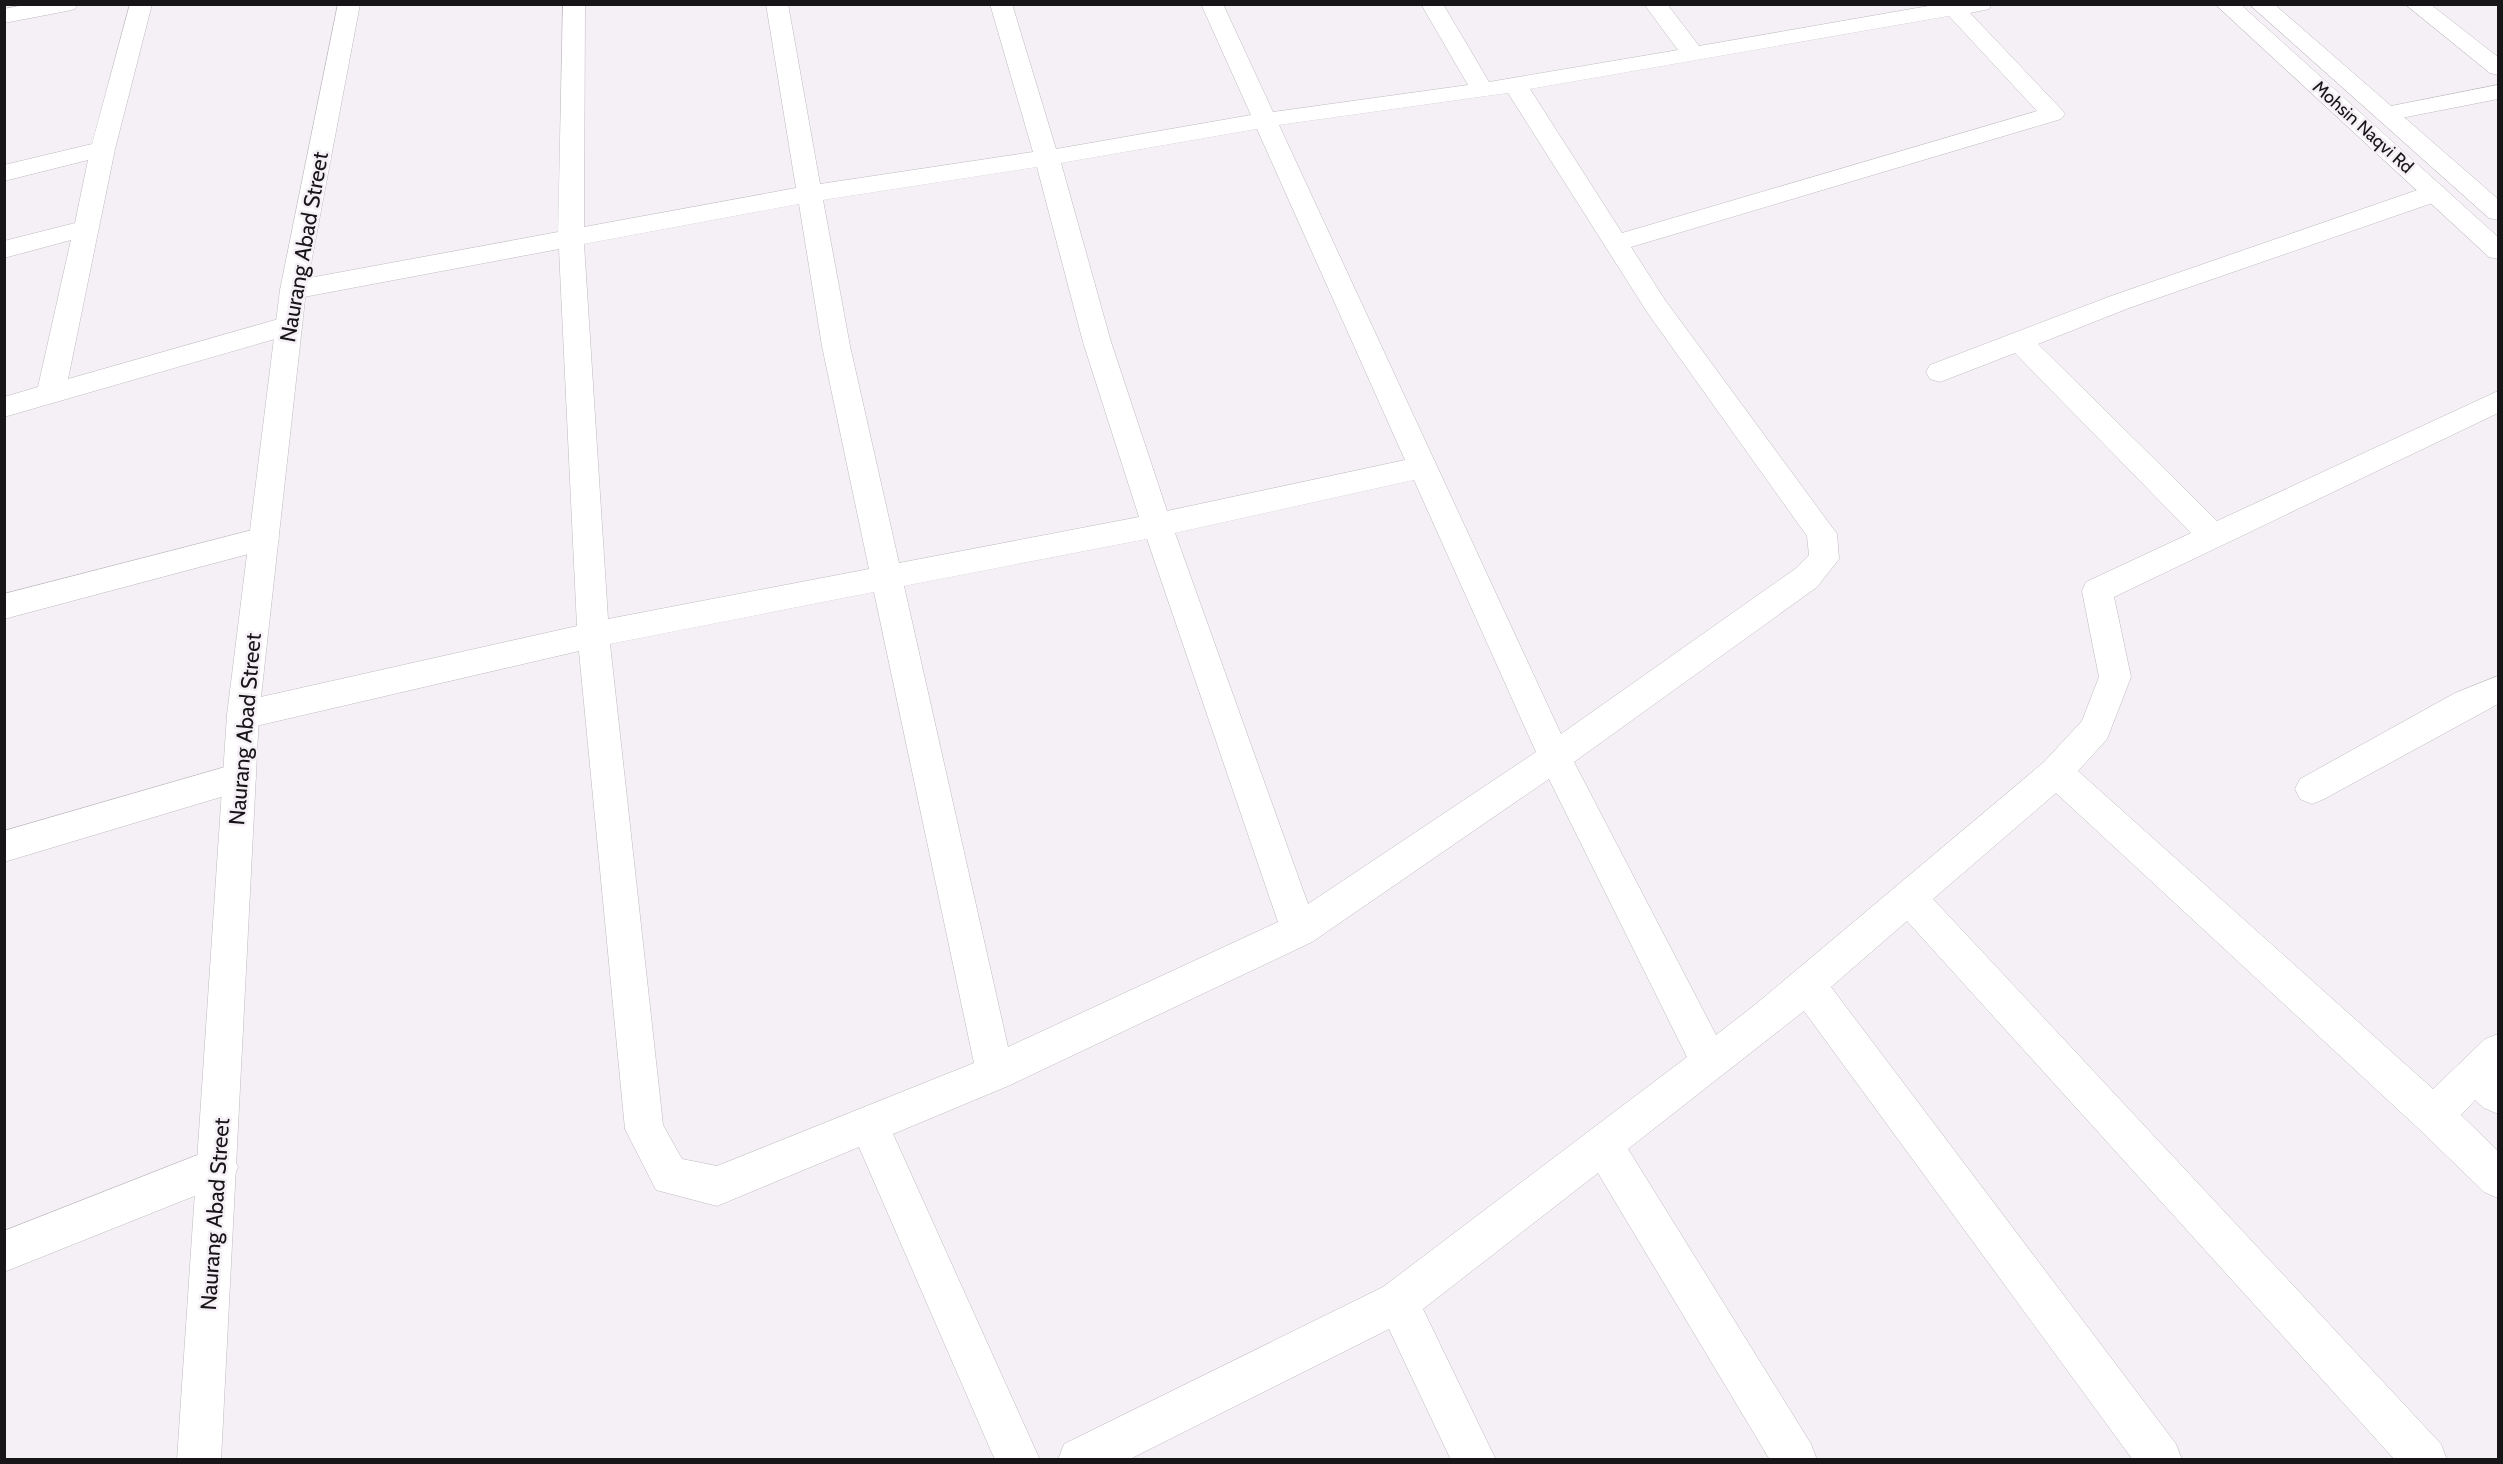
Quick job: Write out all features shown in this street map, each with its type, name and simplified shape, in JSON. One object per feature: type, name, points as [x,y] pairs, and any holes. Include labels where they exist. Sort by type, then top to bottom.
[{"type":"street","points":[[4,16],[67,4]]},
{"type":"street","points":[[51,393],[103,149],[141,4]]},
{"type":"street","name":"Naurang Abad Street","points":[[199,1460],[243,715],[293,290],[350,4]]},
{"type":"street","points":[[574,4],[571,238],[593,635],[644,1129],[670,1176],[717,1186],[995,1073],[1299,930],[1556,757],[1806,578],[1824,560],[1822,534],[1656,306],[1515,84]]},
{"type":"street","points":[[777,4],[836,346],[885,580],[995,1073]]},
{"type":"street","points":[[1001,4],[1047,158],[1097,342],[1157,525],[1299,930]]},
{"type":"street","points":[[1212,4],[1556,757],[1710,1063]]},
{"type":"street","points":[[1432,4],[1482,89]]},
{"type":"street","points":[[1655,4],[1693,54]]},
{"type":"street","points":[[293,290],[808,194],[1047,158],[1265,120],[1515,84],[1693,54],[1883,12],[1954,9],[1981,4]]},
{"type":"street","name":"Mohsin Naqvi Rd","points":[[2226,4],[2499,251]]},
{"type":"street","name":"Mohsin Naqvi Rd","points":[[2260,4],[2499,212]]},
{"type":"street","points":[[2416,4],[2499,68]]},
{"type":"street","points":[[1616,243],[2053,114],[1954,9]]},
{"type":"street","points":[[2386,114],[2499,92]]},
{"type":"street","points":[[4,174],[103,149]]},
{"type":"street","points":[[1940,372],[2120,302],[2435,193]]},
{"type":"street","points":[[4,250],[86,228]]},
{"type":"street","points":[[4,407],[289,325]]},
{"type":"street","points":[[2019,341],[2213,536]]},
{"type":"street","points":[[1080,1460],[1398,1302],[1710,1063],[1807,985],[1909,898],[2056,772],[2095,729],[2115,677],[2097,591],[2499,401]]},
{"type":"street","points":[[243,715],[593,635],[885,580],[1157,525],[1424,467]]},
{"type":"street","points":[[4,607],[264,539]]},
{"type":"street","points":[[2312,789],[2467,703],[2499,689]]},
{"type":"street","points":[[2056,772],[2433,1115],[2499,1178]]},
{"type":"street","points":[[4,847],[239,778]]},
{"type":"street","points":[[1909,898],[2425,1460]]},
{"type":"street","points":[[1807,985],[2160,1460]]},
{"type":"street","points":[[2433,1115],[2491,1074]]},
{"type":"street","points":[[869,1124],[1018,1460]]},
{"type":"street","points":[[1603,1144],[1795,1460]]},
{"type":"street","points":[[4,1252],[218,1167]]},
{"type":"street","points":[[1398,1302],[1474,1460]]}]
